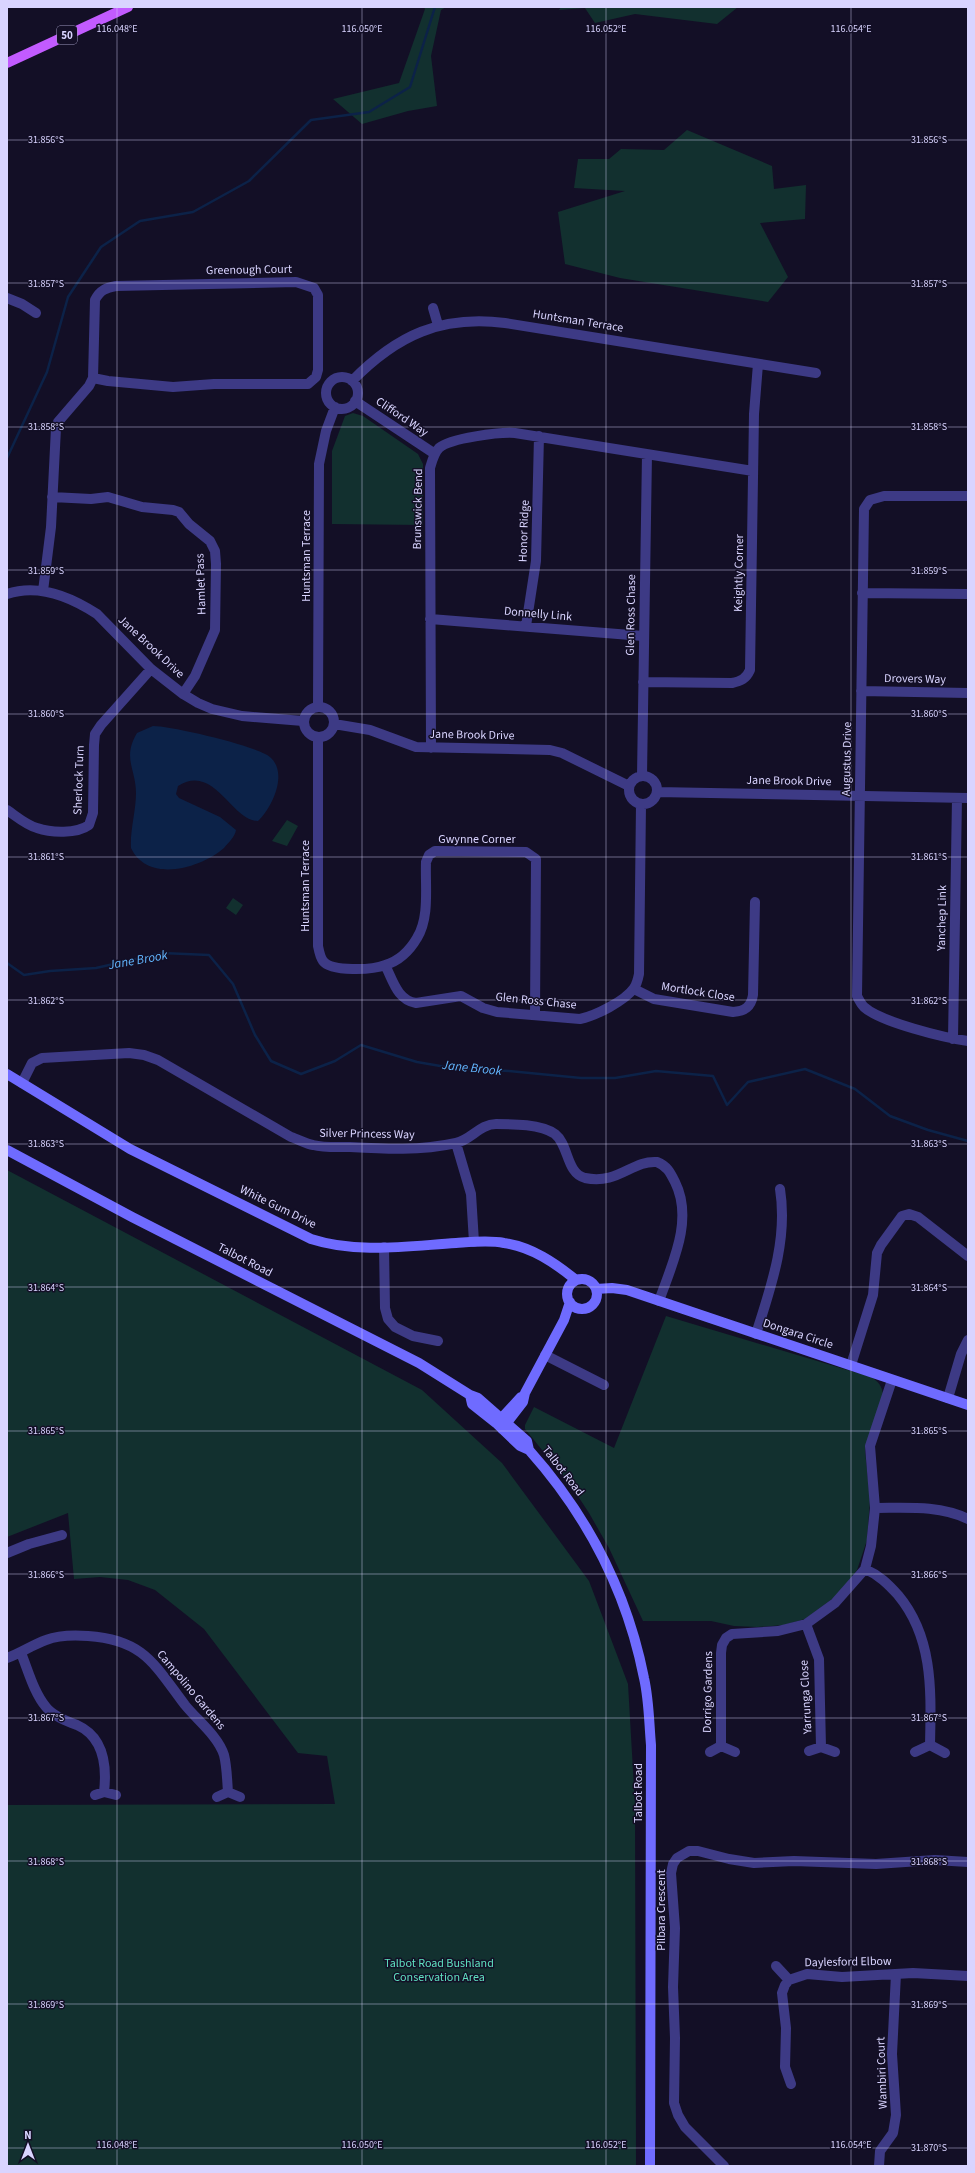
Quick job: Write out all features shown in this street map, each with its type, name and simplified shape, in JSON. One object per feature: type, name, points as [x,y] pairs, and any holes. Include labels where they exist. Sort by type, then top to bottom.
[{"type":"main road","name":"50","points":[[7,63],[128,7]]},
{"type":"main road","name":"White Gum Drive","points":[[7,1074],[130,1149],[311,1239],[341,1247],[384,1247],[474,1242],[505,1242],[542,1255],[562,1269],[573,1284]]},
{"type":"main road","name":"Talbot Road","points":[[7,1150],[111,1206],[419,1363],[470,1395],[472,1404],[502,1423],[520,1446],[529,1450],[572,1503],[597,1545],[624,1608],[644,1678],[651,1744],[650,2166]]},
{"type":"main road","points":[[588,1280],[596,1294],[589,1307],[573,1304],[568,1292],[573,1284],[588,1280]]},
{"type":"main road","name":"Dongara Circle","points":[[596,1294],[620,1288],[968,1405]]},
{"type":"main road","points":[[502,1423],[525,1393],[573,1304]]},
{"type":"street","name":"Greenough Court","points":[[43,591],[52,497],[56,428],[58,422],[89,386],[92,378],[95,300],[99,292],[106,288],[116,286],[296,282],[314,288],[318,295],[318,370],[316,377],[308,384],[214,384],[173,387],[108,381],[92,378]]},
{"type":"street","points":[[7,298],[22,304],[36,313]]},
{"type":"street","points":[[433,308],[438,325]]},
{"type":"street","name":"Huntsman Terrace","points":[[352,381],[383,352],[402,339],[438,325],[456,322],[491,321],[816,373]]},
{"type":"street","name":"Keightly Corner","points":[[643,682],[732,683],[747,676],[751,662],[754,403],[758,364]]},
{"type":"street","points":[[341,377],[352,381],[357,389],[355,401],[347,407],[335,407],[326,396],[326,389],[329,383],[341,377]]},
{"type":"street","name":"Clifford Way","points":[[355,401],[435,454]]},
{"type":"street","name":"Huntsman Terrace","points":[[318,707],[319,464],[326,431],[335,407]]},
{"type":"street","name":"Brunswick Bend","points":[[431,748],[430,468],[435,454],[445,444],[492,434],[515,432],[753,471]]},
{"type":"street","name":"Honor Ridge","points":[[526,626],[536,561],[539,436]]},
{"type":"street","name":"Glen Ross Chase","points":[[642,776],[647,454]]},
{"type":"street","name":"Augustus Drive","points":[[968,496],[884,496],[870,500],[864,509],[857,996],[863,1007],[873,1013],[931,1034],[968,1041]]},
{"type":"street","name":"Hamlet Pass","points":[[52,497],[91,499],[108,497],[154,509],[173,510],[179,512],[189,524],[210,541],[215,551],[216,564],[215,630],[195,676],[183,694]]},
{"type":"street","name":"Jane Brook Drive","points":[[7,594],[43,591],[72,599],[97,614],[151,669],[183,694],[198,703],[228,714],[304,721]]},
{"type":"street","points":[[862,593],[968,594]]},
{"type":"street","name":"Donnelly Link","points":[[430,619],[643,636]]},
{"type":"street","name":"Sherlock Turn","points":[[7,810],[32,826],[42,830],[77,831],[89,825],[93,812],[95,734],[101,725],[151,669]]},
{"type":"street","name":"Drovers Way","points":[[861,691],[968,693]]},
{"type":"street","points":[[318,707],[328,710],[334,719],[334,724],[330,732],[318,737],[306,730],[304,721],[306,713],[318,707]]},
{"type":"street","name":"Jane Brook Drive","points":[[334,724],[357,726],[385,734],[407,744],[431,748],[550,750],[562,753],[629,786]]},
{"type":"street","name":"Huntsman Terrace","points":[[318,737],[318,946],[323,962]]},
{"type":"street","points":[[642,776],[653,780],[657,792],[653,800],[642,804],[631,797],[629,786],[634,778],[642,776]]},
{"type":"street","name":"Jane Brook Drive","points":[[657,792],[968,798]]},
{"type":"street","name":"Yanchep Link","points":[[953,1039],[957,798]]},
{"type":"street","points":[[634,989],[639,974],[642,804]]},
{"type":"street","name":"Gwynne Corner","points":[[323,962],[330,967],[370,968],[385,965],[402,956],[412,946],[423,926],[426,862],[429,855],[435,851],[526,852],[536,859],[535,1015]]},
{"type":"street","name":"Mortlock Close","points":[[634,989],[654,999],[690,1005],[733,1012],[742,1011],[748,1008],[754,995],[755,902]]},
{"type":"street","name":"Glen Ross Chase","points":[[385,965],[400,994],[409,1002],[423,1002],[461,996],[490,1010],[573,1019],[586,1018],[625,997],[634,989]]},
{"type":"street","name":"Silver Princess Way","points":[[22,1083],[32,1063],[42,1058],[137,1054],[158,1060],[291,1136],[314,1145],[406,1149],[464,1141],[489,1125],[540,1128],[548,1130],[560,1139],[575,1171],[586,1178],[616,1177],[650,1161],[664,1165],[669,1170],[678,1187],[682,1221],[679,1243],[659,1301]]},
{"type":"street","points":[[456,1143],[471,1194],[474,1242]]},
{"type":"street","points":[[756,1334],[777,1263],[783,1218],[780,1189]]},
{"type":"street","points":[[850,1365],[873,1295],[877,1253],[896,1222],[902,1216],[909,1214],[918,1217],[968,1256]]},
{"type":"street","points":[[384,1247],[385,1308],[388,1319],[395,1327],[413,1336],[438,1341]]},
{"type":"street","points":[[948,1398],[961,1354],[968,1340]]},
{"type":"street","points":[[545,1354],[604,1385]]},
{"type":"street","name":"Dorrigo Gardens","points":[[721,1746],[721,1653],[722,1645],[726,1638],[741,1632],[778,1630],[806,1624],[836,1603],[865,1569],[871,1546],[875,1508],[870,1446],[892,1380]]},
{"type":"street","points":[[875,1508],[940,1510],[956,1513],[968,1519]]},
{"type":"street","points":[[7,1553],[28,1544],[62,1535]]},
{"type":"street","points":[[865,1569],[876,1574],[894,1592],[913,1617],[918,1630],[929,1665],[931,1681],[930,1745]]},
{"type":"street","name":"Yarrunga Close","points":[[806,1624],[819,1659],[821,1747]]},
{"type":"street","name":"Campolino Gardens","points":[[7,1658],[21,1654],[46,1640],[64,1636],[104,1637],[122,1641],[136,1649],[149,1659],[218,1743],[224,1755],[228,1792]]},
{"type":"street","points":[[21,1654],[45,1706],[54,1715],[82,1728],[97,1742],[105,1765],[99,1793],[116,1795]]},
{"type":"street","points":[[915,1752],[930,1745]]},
{"type":"street","points":[[930,1745],[945,1753]]},
{"type":"street","name":"Dorrigo Gardens","points":[[721,1746],[735,1752]]},
{"type":"street","name":"Dorrigo Gardens","points":[[710,1752],[721,1746]]},
{"type":"street","name":"Yarrunga Close","points":[[809,1751],[821,1747],[835,1752]]},
{"type":"street","points":[[217,1797],[228,1792],[240,1797]]},
{"type":"street","name":"Pilbara Crescent","points":[[724,2166],[685,2127],[678,2115],[674,2103],[675,2038],[672,1986],[675,1928],[671,1873],[673,1864],[677,1858],[689,1851],[698,1851],[729,1859],[754,1863],[794,1861],[876,1864],[935,1860],[968,1862]]},
{"type":"street","points":[[776,1966],[789,1980],[782,1993],[786,2028],[785,2067],[791,2084]]},
{"type":"street","name":"Daylesford Elbow","points":[[789,1980],[807,1974],[848,1977],[930,1973],[968,1976]]},
{"type":"street","name":"Wambiri Court","points":[[879,2166],[880,2151],[893,2133],[896,2115],[892,2054],[896,1974]]},
{"type":"green space","points":[[424,7],[446,7],[441,10],[431,56],[437,106],[408,111],[362,124],[333,99],[399,83],[425,9]]},
{"type":"green space","points":[[561,7],[738,7],[717,24],[635,14],[595,23],[585,8],[559,10]]},
{"type":"green space","points":[[687,130],[772,166],[774,189],[806,185],[805,219],[760,223],[788,277],[768,302],[620,278],[565,264],[558,212],[625,191],[574,188],[578,159],[609,159],[621,149],[664,150]]},
{"type":"green space","points":[[353,413],[363,416],[418,454],[423,464],[423,525],[332,524],[332,451],[345,416]]},
{"type":"green space","points":[[287,820],[298,826],[287,846],[272,841]]},
{"type":"green space","points":[[233,898],[243,905],[236,915],[226,908]]},
{"type":"green space","name":"Talbot Road Bushland Conservation Area","points":[[7,1170],[422,1390],[502,1463],[589,1581],[628,1684],[635,1805],[636,2166],[7,2166],[7,1805],[335,1804],[327,1756],[298,1753],[204,1629],[155,1590],[128,1580],[100,1577],[74,1579],[68,1513],[7,1537]]},
{"type":"green space","points":[[666,1316],[871,1377],[882,1389],[883,1395],[865,1450],[870,1500],[867,1540],[857,1570],[839,1594],[805,1619],[784,1625],[757,1627],[734,1626],[711,1621],[643,1621],[609,1548],[589,1513],[572,1487],[525,1429],[525,1425],[534,1407],[614,1448]]},
{"type":"water","points":[[153,726],[195,733],[250,748],[271,758],[276,765],[278,773],[278,782],[273,800],[258,821],[248,819],[222,795],[212,787],[202,782],[191,781],[178,786],[176,794],[179,798],[220,817],[236,830],[233,837],[224,848],[214,855],[202,862],[175,869],[162,869],[149,866],[139,859],[131,848],[131,834],[136,793],[130,757],[131,750],[137,733]]},
{"type":"waterway","points":[[7,458],[47,372],[68,297],[101,247],[140,221],[193,212],[249,181],[311,120],[369,112],[410,87],[435,7]]},
{"type":"waterway","name":"Jane Brook","points":[[7,963],[24,975],[50,971],[96,968],[162,953],[209,955],[233,984],[255,1035],[271,1061],[301,1074],[335,1061],[361,1045],[417,1062],[452,1068],[509,1071],[581,1078],[615,1078],[656,1071],[713,1076],[727,1105],[748,1082],[805,1069],[855,1089],[890,1116],[928,1130],[968,1141]]}]
